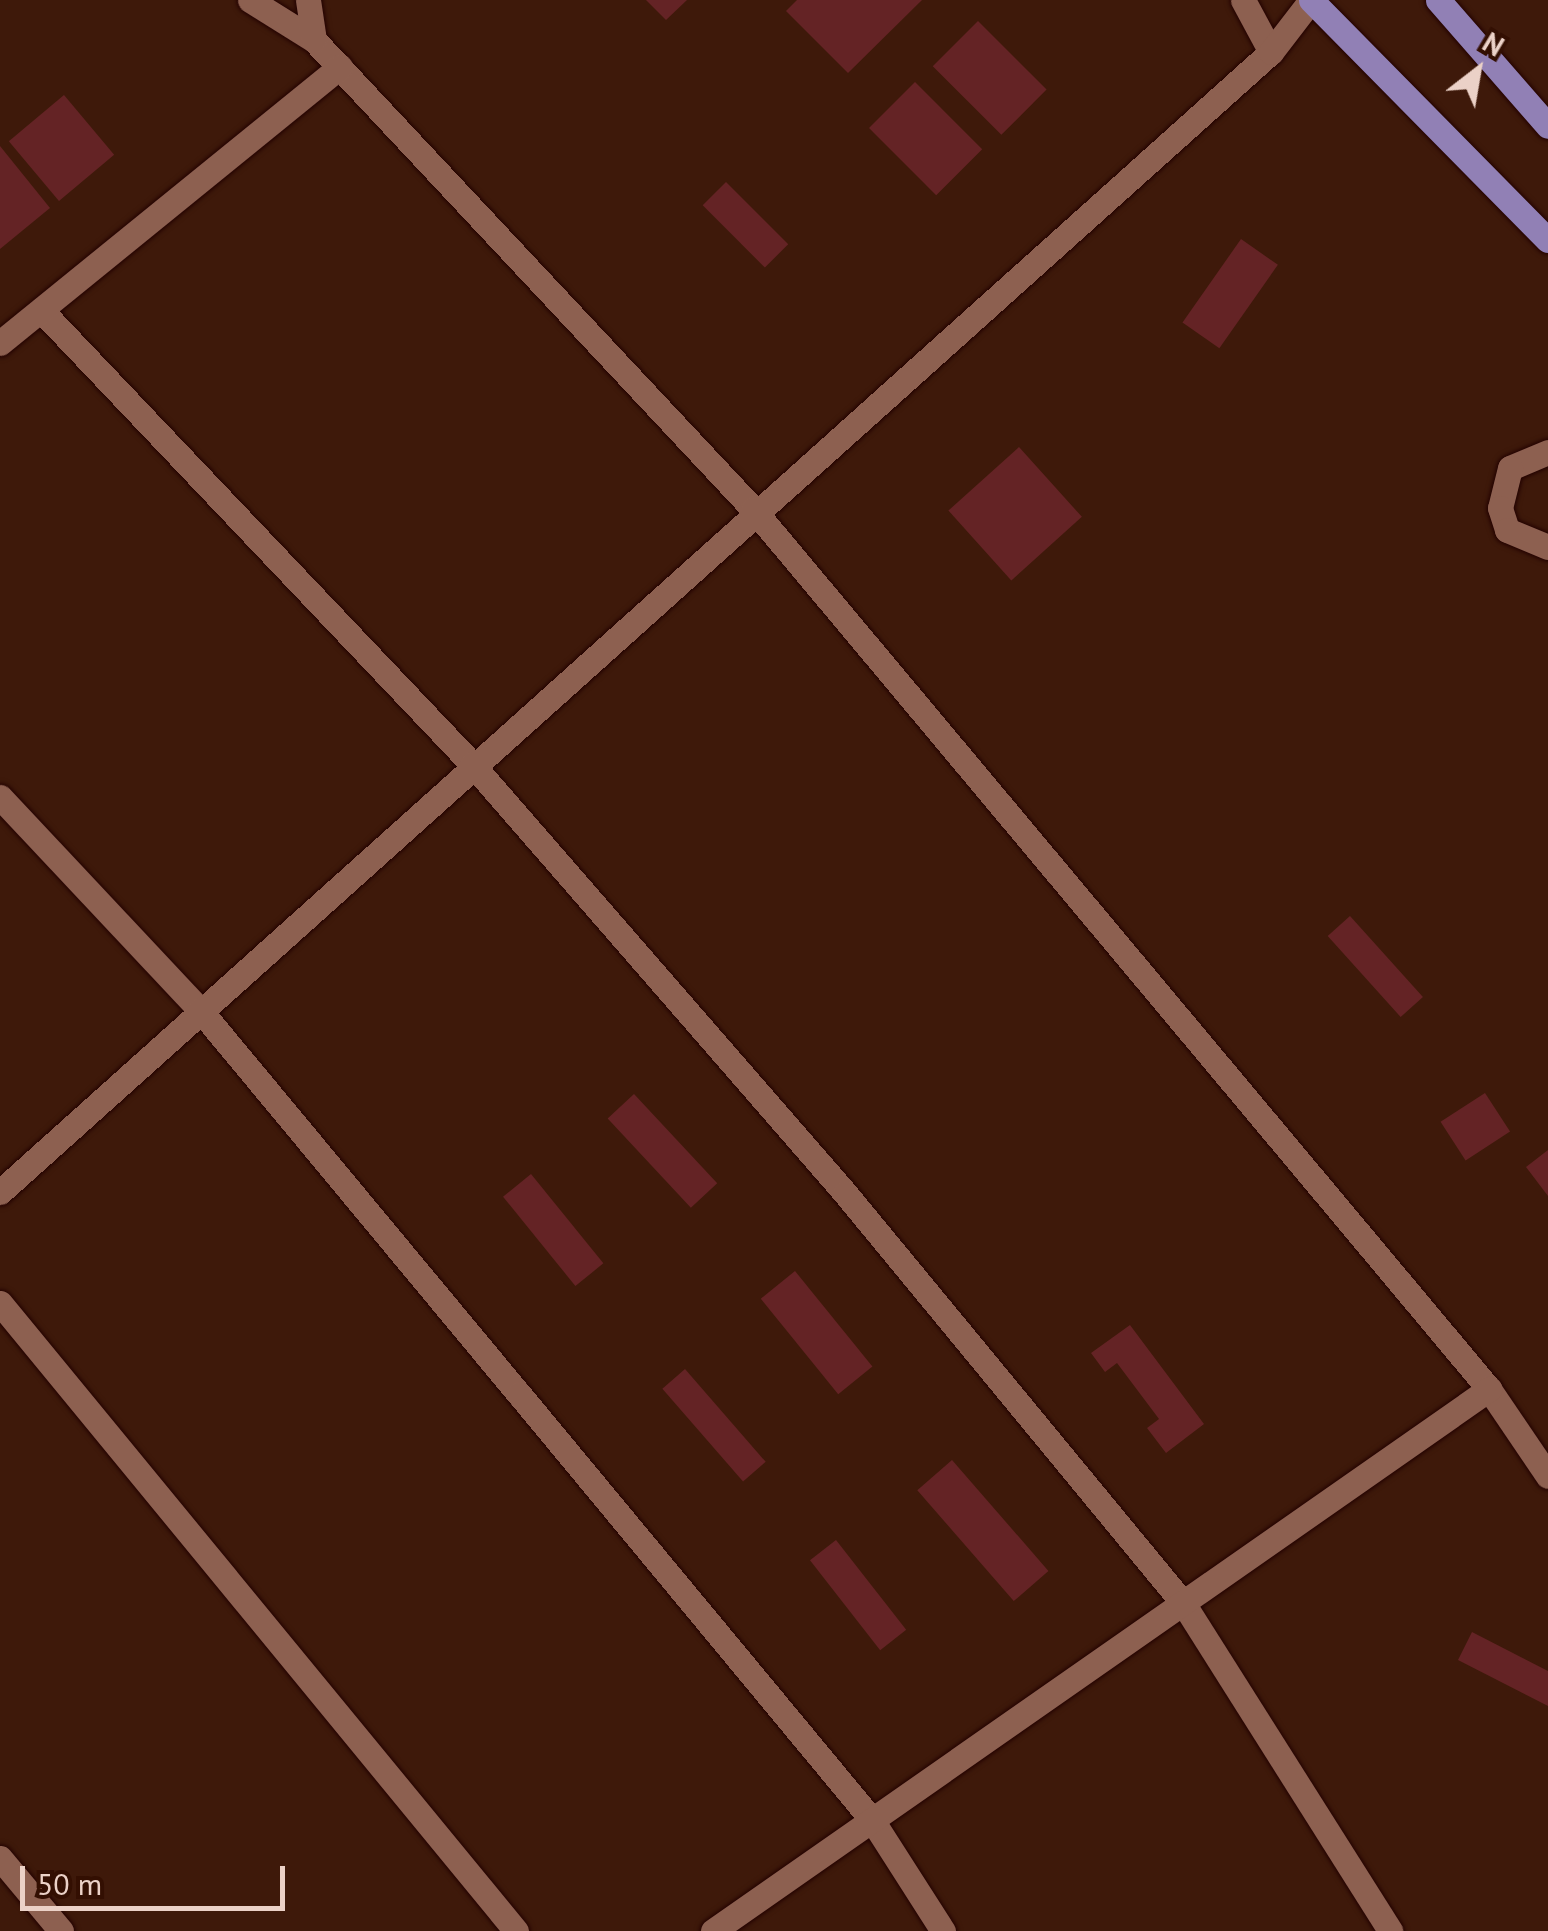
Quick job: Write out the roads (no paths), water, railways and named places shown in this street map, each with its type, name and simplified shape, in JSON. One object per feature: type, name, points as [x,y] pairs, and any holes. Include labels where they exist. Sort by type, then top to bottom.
[{"type":"main road","points":[[1311,0],[1548,240]]},
{"type":"main road","points":[[1438,0],[1548,126]]},
{"type":"street","points":[[250,0],[314,40],[754,509],[1490,1389],[1548,1476]]},
{"type":"street","points":[[308,0],[314,40]]},
{"type":"street","points":[[1242,0],[1272,52]]},
{"type":"street","points":[[0,1192],[754,509],[1272,52],[1311,0]]},
{"type":"street","points":[[0,344],[340,67]]},
{"type":"street","points":[[41,310],[472,764],[846,1193],[1183,1603],[1390,1931]]},
{"type":"street","points":[[1548,452],[1510,468],[1500,508],[1507,530],[1548,547]]},
{"type":"street","points":[[0,796],[200,1010],[872,1820],[943,1931]]},
{"type":"street","points":[[0,1303],[516,1931]]},
{"type":"street","points":[[713,1931],[1490,1389]]},
{"type":"street","points":[[0,1858],[62,1931]]}]
